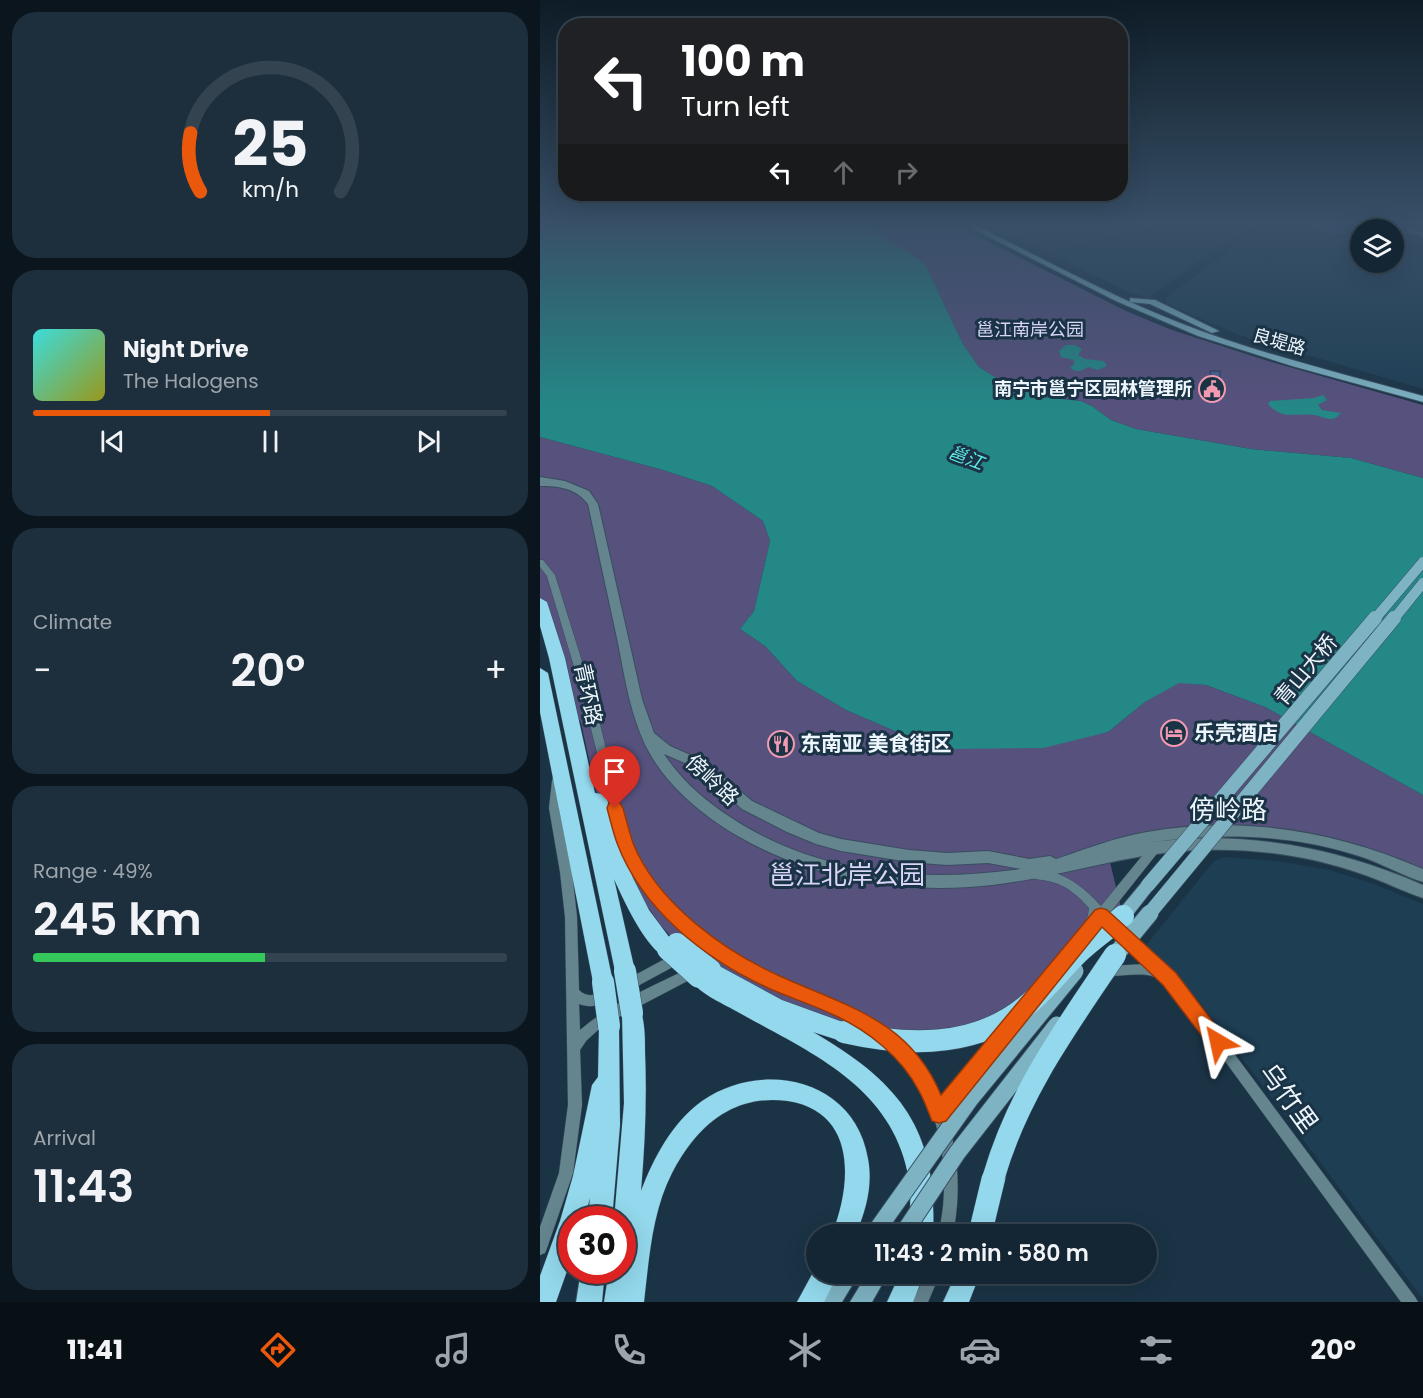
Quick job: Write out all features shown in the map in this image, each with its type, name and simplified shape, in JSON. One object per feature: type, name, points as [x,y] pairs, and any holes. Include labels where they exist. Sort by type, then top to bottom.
[{"type":"main road","name":"良堤路","points":[[1090,286],[1170,322],[1244,348],[1423,399]]},
{"type":"main road","name":"良堤路","points":[[1104,286],[1133,300],[1215,331],[1313,363],[1423,393]]},
{"type":"main road","name":"青山大桥","points":[[881,1224],[919,1167],[992,1068],[1423,562]]},
{"type":"main road","name":"青山大桥","points":[[910,1224],[986,1114],[1119,957],[1165,895],[1423,583]]},
{"type":"main road","name":"青环路","points":[[540,602],[557,658],[625,971],[632,1013],[637,1084],[635,1146],[628,1206]]},
{"type":"main road","name":"青环路","points":[[540,673],[603,982],[609,1026],[610,1056]]},
{"type":"main road","points":[[565,694],[581,723],[597,795],[616,860],[632,898],[644,918],[680,942],[704,974],[730,999],[845,1062],[884,1093],[899,1115],[912,1145],[921,1180],[921,1224]]},
{"type":"main road","points":[[704,974],[796,1017],[844,1032],[872,1039],[910,1043],[951,1039],[985,1030],[1024,1008],[1076,955],[1123,916]]},
{"type":"main road","points":[[982,1224],[1010,1124],[1033,1077],[1119,957]]},
{"type":"main road","points":[[601,1206],[609,1125],[610,1056]]},
{"type":"main road","points":[[576,1206],[585,1176],[610,1056]]},
{"type":"main road","points":[[631,1302],[649,1204],[664,1165],[699,1118],[717,1104],[738,1095],[757,1090],[794,1090],[824,1103],[842,1122],[850,1134],[857,1164],[855,1203],[848,1224]]},
{"type":"main road","points":[[543,1302],[558,1264]]},
{"type":"main road","points":[[589,1302],[592,1284]]},
{"type":"main road","points":[[617,1302],[619,1284]]},
{"type":"main road","points":[[810,1302],[830,1284]]},
{"type":"main road","points":[[830,1302],[837,1284]]},
{"type":"main road","points":[[863,1297],[871,1284]]},
{"type":"main road","points":[[900,1302],[908,1284]]},
{"type":"main road","points":[[956,1302],[964,1284]]},
{"type":"street","name":"傍岭路","points":[[540,482],[561,483],[585,493],[593,504],[636,699],[656,752],[674,776],[696,799],[725,822],[755,840],[789,856],[861,875],[903,881],[991,881],[1155,848],[1213,845],[1268,848],[1305,853],[1356,866],[1423,892]]},
{"type":"street","points":[[540,562],[551,575],[589,700],[625,843],[655,893],[680,942],[734,961],[775,982],[842,1010],[871,1025],[905,1055],[927,1085],[944,1126],[953,1193],[948,1224]]},
{"type":"street","points":[[649,735],[665,749],[699,764],[730,792],[769,817],[792,828],[841,845],[909,856],[947,859],[988,857],[1029,865],[1107,850]]},
{"type":"street","points":[[540,1248],[559,1196],[570,1150],[575,1105],[569,894],[554,808],[558,764]]},
{"type":"street","name":"傍岭路","points":[[1031,874],[1163,835],[1239,830],[1306,837],[1342,845],[1423,876]]},
{"type":"street","points":[[952,1173],[1020,1079],[1213,845]]},
{"type":"street","points":[[939,1114],[1082,939],[1098,911],[1155,848]]},
{"type":"street","name":"乌竹里","points":[[1031,874],[1065,880],[1081,890],[1098,911],[1119,957],[1169,979],[1410,1302]]},
{"type":"street","points":[[573,992],[580,1000],[600,999],[691,951],[696,942],[680,942]]},
{"type":"street","points":[[1119,957],[1130,971],[1141,968],[1152,970],[1169,979]]},
{"type":"street","points":[[574,1048],[580,1036],[602,1020],[710,963],[722,959],[734,961]]},
{"type":"street","points":[[920,1302],[928,1284]]},
{"type":"shaded area","points":[[1115,286],[1165,286],[1148,298]]},
{"type":"shaded area","points":[[1182,286],[1423,286],[1423,389],[1239,335],[1167,304],[1165,301]]},
{"type":"shaded area","points":[[1225,857],[1277,861],[1330,870],[1374,884],[1423,904],[1423,1299],[1199,1001],[1151,955],[1147,944],[1214,861]]},
{"type":"green space","name":"邕江南岸公园","points":[[935,286],[1076,286],[1126,311],[1172,330],[1265,360],[1423,405],[1423,478],[1351,458],[1251,449],[1136,429],[1111,420],[1081,401],[1044,397],[1013,388],[979,367],[963,344]]},
{"type":"green space","name":"邕江北岸公园","points":[[540,437],[663,470],[712,486],[763,521],[770,541],[754,611],[740,629],[765,646],[797,681],[846,710],[904,735],[950,749],[1108,732],[1145,702],[1179,682],[1206,685],[1265,707],[1423,795],[1423,876],[1306,837],[1163,835],[1107,850],[1123,916],[1054,979],[967,1036],[821,1025],[677,944],[636,890],[597,795],[581,723],[565,694],[540,602]]},
{"type":"water","name":"邕江","points":[[540,286],[935,286],[963,344],[979,367],[1013,388],[1044,397],[1081,401],[1111,420],[1136,429],[1251,449],[1351,458],[1423,478],[1423,795],[1265,707],[1206,685],[1179,683],[1145,702],[1108,732],[1043,748],[950,749],[904,735],[846,710],[797,681],[765,646],[740,629],[754,611],[770,541],[763,521],[712,486],[663,470],[540,437]]},
{"type":"water","points":[[1066,345],[1075,345],[1082,349],[1078,355],[1085,359],[1104,361],[1107,366],[1098,370],[1088,367],[1079,371],[1073,370],[1070,368],[1074,360],[1061,357],[1059,351]]},
{"type":"water","points":[[1323,395],[1327,400],[1318,405],[1322,410],[1341,413],[1335,418],[1284,414],[1268,404],[1270,401],[1314,398]]},
{"type":"building","points":[[1210,371],[1220,371],[1220,385],[1211,385]]},
{"type":"place","name":"南宁市邕宁区园林管理所","points":[[1212,389]]},
{"type":"place","name":"乐壳酒店","points":[[1174,733]]},
{"type":"place","name":"东南亚 美食街区","points":[[781,744]]},
{"type":"route","points":[[615,808],[625,843],[634,862],[655,893],[681,921],[695,934],[744,967],[871,1025],[905,1055],[916,1069],[927,1085],[939,1114],[1011,1023],[1101,916],[1169,979],[1218,1042]]}]
